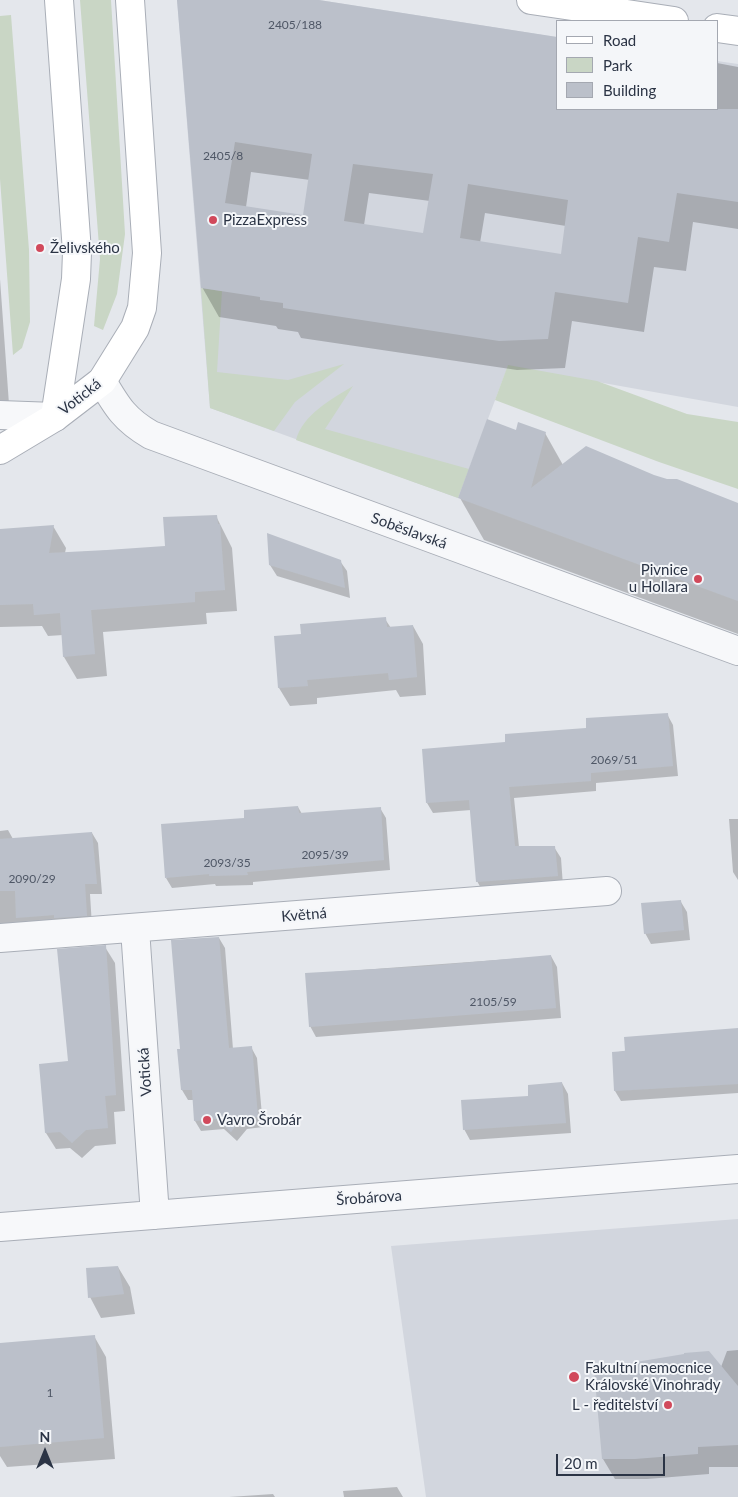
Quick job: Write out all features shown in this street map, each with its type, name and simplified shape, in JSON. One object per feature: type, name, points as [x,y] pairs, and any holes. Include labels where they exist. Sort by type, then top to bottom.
[{"type":"main road","name":"Votická","points":[[55,417],[76,279],[77,252],[59,0]]},
{"type":"main road","name":"Votická","points":[[55,417],[102,381],[136,328],[142,308],[147,253],[130,0]]},
{"type":"main road","points":[[531,0],[667,20]]},
{"type":"main road","points":[[718,28],[738,31]]},
{"type":"main road","points":[[0,450],[55,417]]},
{"type":"street","name":"Soběslavská","points":[[102,381],[118,408],[131,424],[151,435],[738,651]]},
{"type":"street","points":[[0,415],[55,417]]},
{"type":"street","name":"Květná","points":[[0,938],[607,891]]},
{"type":"street","name":"Votická","points":[[135,929],[155,1215]]},
{"type":"street","name":"Šrobárova","points":[[0,1227],[738,1169]]},
{"type":"shaded area","points":[[177,0],[319,0],[556,37],[556,110],[718,110],[718,61],[738,64],[738,407],[508,366],[458,498],[210,408]]},
{"type":"shaded area","name":"Fakultní nemocnice Královské Vinohrady","points":[[738,1219],[738,1497],[426,1497],[391,1246]]},
{"type":"green space","points":[[80,0],[111,0],[125,234],[117,294],[103,330],[94,326],[100,259]]},
{"type":"green space","points":[[11,15],[29,250],[30,322],[22,348],[13,355],[0,179],[0,16]]},
{"type":"green space","points":[[201,288],[222,291],[217,372],[288,380],[344,364],[295,402],[274,431],[210,408]]},
{"type":"green space","points":[[508,365],[597,381],[687,414],[738,422],[738,489],[659,462],[495,400]]},
{"type":"green space","points":[[353,386],[325,429],[469,469],[458,498],[296,440],[305,422],[319,408]]},
{"type":"building","points":[[177,0],[319,0],[556,37],[556,110],[738,109],[738,202],[677,193],[669,242],[638,237],[628,303],[555,292],[548,339],[499,341],[283,308],[283,303],[260,300],[260,297],[201,288]],"holes":[[[235,142],[312,154],[303,215],[225,203]],[[353,164],[433,174],[423,233],[344,221]],[[468,184],[568,200],[561,254],[460,238]]]},
{"type":"building","points":[[487,419],[516,430],[518,422],[546,432],[531,488],[586,446],[654,475],[667,479],[677,479],[738,503],[738,601],[458,498]]},
{"type":"building","points":[[217,515],[218,524],[220,524],[225,590],[195,592],[195,602],[91,610],[95,654],[63,657],[60,613],[34,615],[33,604],[0,605],[0,529],[54,525],[49,553],[107,550],[165,546],[163,517]]},
{"type":"building","points":[[267,533],[341,560],[345,588],[269,565]]},
{"type":"building","points":[[386,617],[387,627],[413,625],[417,677],[389,680],[388,673],[307,680],[308,686],[278,688],[274,636],[301,634],[300,624]]},
{"type":"building","points":[[668,713],[673,766],[591,773],[591,781],[509,787],[515,846],[555,846],[558,876],[476,882],[469,800],[426,803],[422,749],[505,742],[505,734],[586,728],[586,718]]},
{"type":"building","points":[[298,806],[299,813],[381,807],[384,860],[247,872],[248,875],[209,876],[209,874],[165,878],[161,824],[244,818],[244,810]]},
{"type":"building","points":[[92,832],[97,884],[85,884],[87,916],[54,918],[54,915],[16,918],[15,891],[0,891],[0,839]]},
{"type":"building","points":[[681,900],[684,930],[644,934],[641,903]]},
{"type":"building","points":[[219,937],[229,1048],[252,1046],[258,1117],[241,1119],[231,1132],[217,1119],[194,1121],[192,1090],[181,1090],[177,1049],[180,1049],[171,940]]},
{"type":"building","points":[[106,945],[116,1095],[105,1096],[108,1128],[86,1130],[72,1143],[60,1132],[45,1133],[39,1064],[68,1061],[57,949]]},
{"type":"building","points":[[551,955],[556,1008],[309,1027],[305,973],[428,966]]},
{"type":"building","points":[[738,1028],[738,1084],[614,1091],[612,1052],[625,1051],[624,1037]]},
{"type":"building","points":[[562,1082],[566,1123],[463,1130],[461,1100],[528,1096],[528,1085]]},
{"type":"building","points":[[118,1266],[124,1294],[88,1298],[86,1268]]},
{"type":"building","points":[[95,1335],[104,1438],[0,1447],[0,1343]]},
{"type":"building","name":"L - ředitelství","points":[[709,1351],[738,1386],[738,1445],[698,1447],[698,1454],[635,1459],[602,1459],[594,1369],[684,1353]]},
{"type":"place","name":"PizzaExpress","points":[[213,220]]},
{"type":"place","name":"Želivského","points":[[40,248]]},
{"type":"place","name":"Pivnice u Hollara","points":[[698,579]]},
{"type":"place","name":"Vavro Šrobár","points":[[207,1120]]},
{"type":"place","name":"Fakultní nemocnice Královské Vinohrady","points":[[574,1377]]},
{"type":"place","name":"L - ředitelství","points":[[668,1405]]}]
